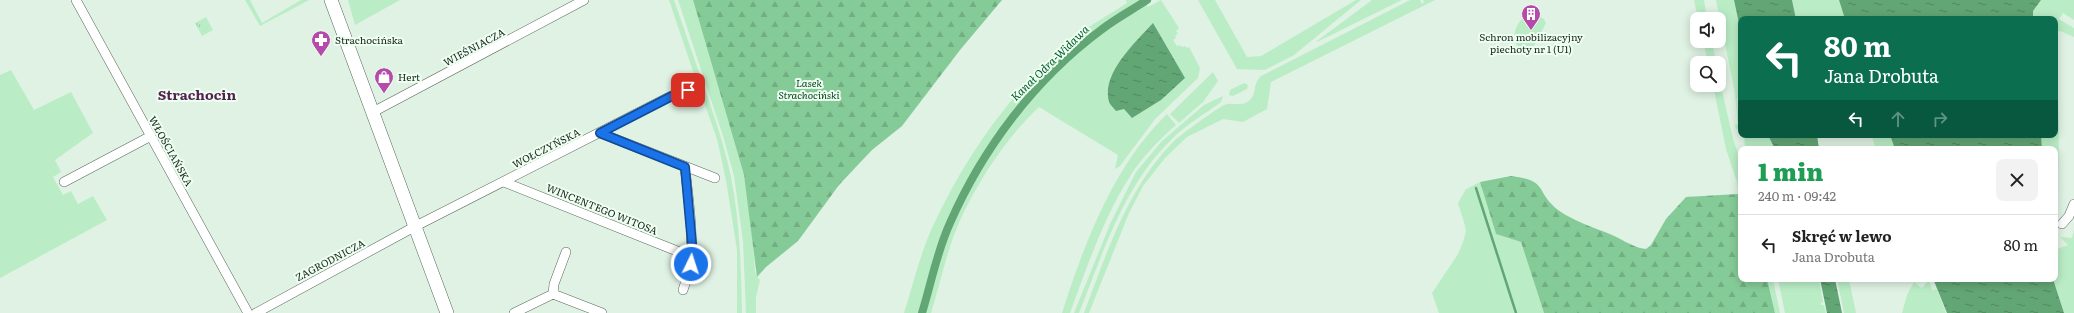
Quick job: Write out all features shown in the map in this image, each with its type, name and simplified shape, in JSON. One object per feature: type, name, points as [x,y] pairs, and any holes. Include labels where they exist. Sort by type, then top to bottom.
[{"type":"main road","points":[[331,0],[447,313]]},
{"type":"street","name":"WŁOŚCIAŃSKA","points":[[76,0],[248,313]]},
{"type":"street","name":"WIEŚNIACZA","points":[[373,112],[584,0]]},
{"type":"street","name":"WOŁCZYŃSKA","points":[[414,227],[672,96],[688,90]]},
{"type":"street","points":[[600,133],[715,178]]},
{"type":"street","points":[[64,182],[151,136]]},
{"type":"street","points":[[683,290],[690,272],[692,255],[685,167]]},
{"type":"street","name":"WINCENTEGO WITOSA","points":[[504,182],[677,251],[692,255]]},
{"type":"street","points":[[2062,224],[2069,216],[2074,204]]},
{"type":"street","name":"ZAGRODNICZA","points":[[256,313],[414,227]]},
{"type":"street","points":[[552,294],[554,284],[566,252]]},
{"type":"street","points":[[518,312],[552,294],[602,313]]},
{"type":"green space","points":[[245,0],[250,0],[262,23],[301,0],[309,0],[260,26]]},
{"type":"green space","points":[[348,0],[400,0],[355,25]]},
{"type":"green space","points":[[669,0],[674,0],[700,75],[695,77]]},
{"type":"green space","points":[[678,0],[693,0],[744,175],[752,232],[755,271],[760,280],[756,297],[756,313],[746,313],[743,241],[734,176],[723,136]]},
{"type":"green space","name":"Lasek Strachociński","points":[[693,0],[1002,0],[960,50],[902,126],[872,150],[839,185],[798,241],[766,267],[757,277],[744,175]]},
{"type":"green space","points":[[1126,0],[1144,0],[1148,7],[1161,0],[1179,28],[1176,31],[1178,33],[1175,36],[1176,38],[1173,40],[1177,46],[1189,47],[1200,68],[1198,78],[1155,119],[1120,166],[1115,169],[1118,155],[1039,107],[1006,143],[970,199],[953,238],[931,313],[904,313],[920,258],[933,226],[960,175],[992,126],[1010,102],[1049,59],[1091,25],[1127,3]]},
{"type":"green space","points":[[1198,0],[1215,0],[1247,57],[1261,56],[1356,0],[1361,0],[1294,55],[1265,70],[1237,69]]},
{"type":"green space","points":[[1372,0],[1402,0],[1317,42],[1317,41]]},
{"type":"green space","points":[[1410,0],[1420,0],[1422,4],[1424,2],[1423,0],[1435,0],[1271,82],[1267,109],[1243,122],[1223,119],[1187,137],[1165,158],[1143,186],[1129,213],[1089,313],[1084,313],[1120,221],[1144,178],[1175,140],[1224,105],[1243,104],[1250,100],[1256,83],[1261,76]]},
{"type":"green space","points":[[1694,0],[1704,0],[1706,12],[1697,12]]},
{"type":"green space","points":[[1716,0],[1734,0],[1738,19],[1738,124],[1735,93],[1726,48],[1726,12],[1718,12]]},
{"type":"green space","points":[[1792,0],[1839,0],[1844,16],[1795,16]]},
{"type":"green space","points":[[2041,0],[2074,0],[2074,20],[2063,13],[2059,19],[2074,28],[2074,37],[2058,31],[2058,16],[2033,16],[2033,11]]},
{"type":"green space","points":[[1533,13],[1544,19],[1546,23],[1530,53],[1516,44],[1514,33],[1521,20]]},
{"type":"green space","points":[[206,17],[213,30],[202,36],[195,23]]},
{"type":"green space","points":[[1705,48],[1713,48],[1715,56],[1706,56]]},
{"type":"green space","points":[[11,70],[34,110],[71,92],[93,133],[55,160],[61,172],[53,177],[63,195],[71,191],[78,204],[93,196],[107,220],[0,278],[0,75]]},
{"type":"green space","points":[[1213,72],[1218,81],[1203,102],[1179,123],[1170,114]]},
{"type":"green space","points":[[701,77],[718,127],[734,194],[740,245],[742,313],[737,313],[737,250],[726,180],[717,139],[696,80]]},
{"type":"green space","points":[[1244,83],[1248,85],[1247,89],[1233,96],[1229,95],[1230,90]]},
{"type":"green space","points":[[1714,92],[1722,92],[1733,139],[1738,153],[1738,194],[1737,182],[1726,149]]},
{"type":"green space","points":[[1223,96],[1221,102],[1171,140],[1154,158],[1140,178],[1127,200],[1106,244],[1079,313],[1074,313],[1111,222],[1136,172],[1162,141],[1204,105]]},
{"type":"green space","points":[[2058,105],[2059,126],[2058,211],[2058,146],[2042,146],[2041,138],[2058,138]]},
{"type":"green space","points":[[1167,114],[1176,125],[1139,163],[1129,178],[1111,209],[1089,261],[1070,313],[1062,313],[1091,233],[1116,181],[1148,134]]},
{"type":"green space","points":[[1738,124],[1738,128],[1736,129],[1735,125]]},
{"type":"green space","points":[[1744,138],[1770,138],[1774,146],[1745,146]]},
{"type":"green space","points":[[1872,138],[1891,138],[1894,146],[1875,146]]},
{"type":"green space","points":[[1511,176],[1531,181],[1537,184],[1558,210],[1571,218],[1640,248],[1646,249],[1651,245],[1666,219],[1686,197],[1738,194],[1738,282],[1768,282],[1775,313],[1544,313],[1521,242],[1496,234],[1480,182]]},
{"type":"green space","points":[[1480,182],[1496,234],[1521,242],[1544,313],[1439,313],[1432,293],[1458,254],[1466,231],[1458,203],[1466,189]]},
{"type":"green space","points":[[2074,230],[2074,313],[2064,313],[2054,282],[2058,282],[2058,249],[2068,245],[2060,237],[2072,238]]},
{"type":"green space","points":[[1768,282],[1774,282],[1780,313],[1775,313]]},
{"type":"green space","points":[[1779,282],[1820,282],[1823,302],[1821,305],[1824,305],[1826,313],[1785,313]]},
{"type":"green space","points":[[1838,282],[1850,282],[1856,313],[1844,313]]},
{"type":"green space","points":[[1914,282],[1922,288],[1927,282],[1930,282],[1932,290],[1937,289],[1946,313],[1902,313],[1907,295]]},
{"type":"water","points":[[1734,0],[1792,0],[1795,16],[1738,16],[1738,19]]},
{"type":"water","points":[[1839,0],[2041,0],[2033,11],[2033,16],[1844,16]]},
{"type":"water","points":[[1153,23],[1185,78],[1161,100],[1132,118],[1124,109],[1116,111],[1109,102],[1108,91],[1110,80],[1115,69],[1129,49]]},
{"type":"water","points":[[1770,138],[1817,138],[1819,146],[1774,146]]},
{"type":"water","points":[[1891,138],[2041,138],[2042,146],[1894,146]]},
{"type":"water","points":[[1821,282],[1836,282],[1842,313],[1827,313]]},
{"type":"water","points":[[1934,282],[2054,282],[2064,313],[1947,313]]},
{"type":"waterway","name":"Kanał Odra-Widawa","points":[[922,313],[945,234],[963,195],[995,142],[1013,117],[1054,70],[1101,30],[1147,0]]},
{"type":"waterway","points":[[1476,188],[1516,313]]},
{"type":"place","name":"Schron mobilizacyjny piechoty nr 1 (U1)","points":[[1531,31]]},
{"type":"place","name":"Strachocińska","points":[[321,57]]},
{"type":"place","name":"Hert","points":[[384,94]]},
{"type":"district","name":"Strachocin","points":[[197,95]]},
{"type":"route","points":[[688,90],[672,96],[600,133],[685,167],[692,244],[691,264]]}]
